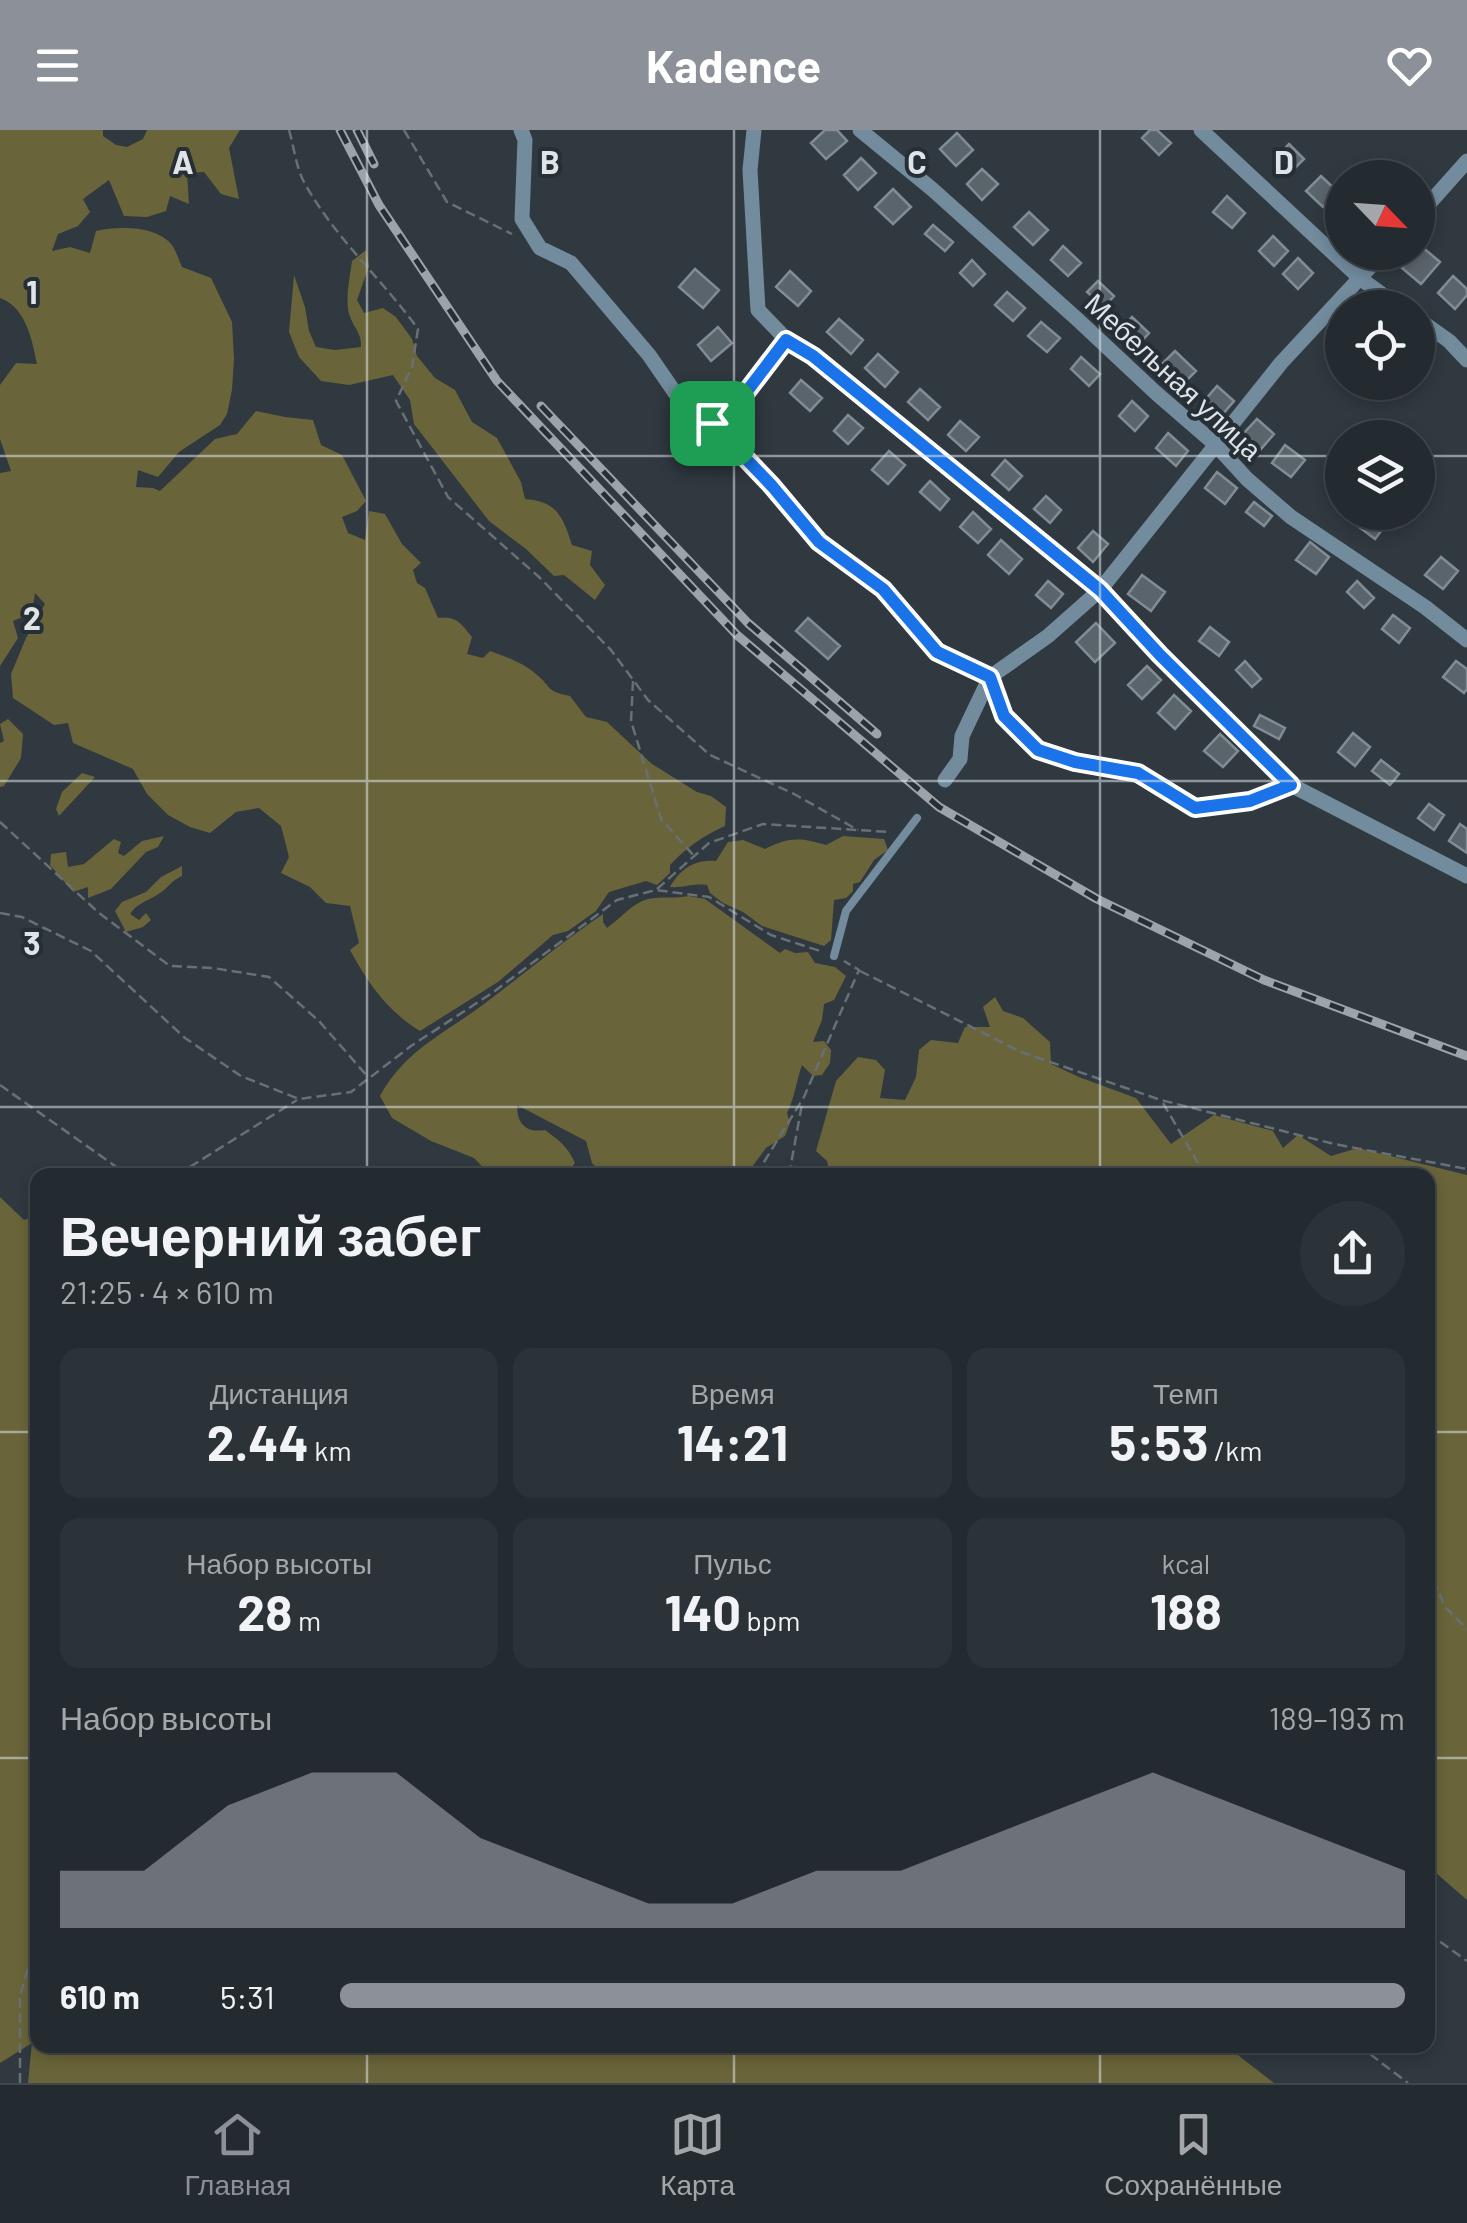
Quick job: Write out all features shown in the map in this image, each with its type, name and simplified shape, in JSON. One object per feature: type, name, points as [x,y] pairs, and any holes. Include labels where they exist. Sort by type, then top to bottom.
[{"type":"street","points":[[521,130],[522,218],[540,248],[571,264],[649,355],[691,416],[712,423],[728,416],[786,340]]},
{"type":"street","points":[[754,130],[750,170],[758,310],[786,340],[813,356],[1100,590],[1291,785],[1467,876]]},
{"type":"street","name":"Мебельная улица","points":[[860,130],[947,202],[1290,517],[1425,607],[1467,640]]},
{"type":"street","points":[[1202,130],[1376,290]]},
{"type":"street","points":[[1435,197],[1467,161]]},
{"type":"street","points":[[945,780],[960,759],[962,736],[990,677],[1048,636],[1100,590],[1281,363],[1369,270]]},
{"type":"street","points":[[1435,331],[1467,360]]},
{"type":"lane","points":[[834,956],[846,911],[917,818]]},
{"type":"path","points":[[289,130],[302,179],[334,227],[418,329],[412,367],[396,401],[448,497],[539,576],[611,650],[648,700],[710,756],[794,794],[858,830]]},
{"type":"path","points":[[404,130],[447,202],[540,248]]},
{"type":"path","points":[[712,423],[819,542],[883,589],[937,652],[990,677],[1004,716],[1038,750],[1075,762],[1138,773],[1195,808],[1250,801],[1291,785]]},
{"type":"path","points":[[633,680],[631,722],[661,819],[694,856]]},
{"type":"path","points":[[0,822],[99,913],[170,966],[269,977],[318,1021],[369,1078]]},
{"type":"path","points":[[656,890],[709,843],[763,824],[905,833]]},
{"type":"path","points":[[188,1168],[299,1099],[351,1092],[617,900],[656,890],[709,897],[771,935],[834,956],[1020,1052],[1161,1100],[1334,1144],[1467,1169]]},
{"type":"path","points":[[0,913],[22,917],[91,951],[185,1038],[241,1076],[299,1099]]},
{"type":"path","points":[[760,1168],[804,1098],[859,970]]},
{"type":"path","points":[[0,1085],[118,1168]]},
{"type":"path","points":[[789,1168],[804,1098]]},
{"type":"path","points":[[1161,1100],[1201,1168]]},
{"type":"path","points":[[1435,1583],[1445,1608],[1467,1628]]},
{"type":"path","points":[[1435,1938],[1467,1961]]},
{"type":"path","points":[[20,2083],[20,1996],[30,1961]]},
{"type":"path","points":[[1369,2053],[1408,2083]]},
{"type":"shaded area","points":[[0,130],[103,130],[103,136],[127,147],[143,139],[147,130],[240,130],[229,148],[239,199],[221,194],[204,172],[187,173],[189,204],[170,196],[166,211],[147,217],[124,216],[109,180],[83,199],[90,212],[78,226],[58,234],[52,251],[70,247],[90,253],[96,231],[147,230],[172,245],[182,267],[211,278],[232,322],[234,358],[227,414],[220,425],[179,452],[158,477],[138,470],[136,487],[160,491],[215,439],[237,434],[256,411],[313,420],[321,445],[342,455],[366,501],[357,511],[342,517],[348,533],[365,540],[369,511],[385,514],[402,544],[421,563],[413,570],[417,583],[425,588],[438,618],[458,621],[472,637],[467,654],[483,658],[490,651],[508,658],[531,670],[553,691],[570,696],[586,717],[607,722],[652,764],[726,807],[725,826],[683,853],[657,885],[646,881],[609,892],[596,911],[568,931],[553,935],[498,982],[420,1031],[379,995],[350,950],[359,943],[350,906],[326,903],[310,887],[281,873],[289,857],[281,826],[259,808],[236,812],[210,833],[190,827],[168,815],[147,794],[133,769],[73,743],[68,723],[54,725],[13,698],[11,674],[45,604],[35,593],[32,613],[13,621],[18,638],[0,666],[0,473],[11,471],[0,439],[0,385],[16,363],[37,364],[22,317],[0,298]]},
{"type":"shaded area","points":[[366,250],[369,266],[357,300],[364,313],[383,308],[396,317],[412,339],[417,356],[435,378],[455,390],[472,422],[497,438],[521,482],[525,499],[552,507],[562,519],[572,545],[592,551],[590,565],[605,585],[595,600],[564,575],[554,576],[489,521],[414,424],[410,400],[393,375],[349,385],[321,381],[299,357],[289,332],[294,275],[316,347],[361,347],[349,314],[348,294],[352,261]]},
{"type":"shaded area","points":[[8,719],[23,734],[21,758],[0,787],[0,743],[4,741],[0,724]]},
{"type":"shaded area","points":[[82,773],[95,777],[59,816],[56,809],[62,792]]},
{"type":"shaded area","points":[[164,836],[158,847],[146,852],[111,889],[88,898],[88,887],[73,892],[50,865],[51,854],[66,852],[68,867],[84,864],[114,839],[121,842],[118,853],[124,856],[142,841]]},
{"type":"shaded area","points":[[843,836],[884,839],[888,850],[874,860],[860,882],[853,884],[853,891],[846,898],[834,900],[831,940],[824,946],[762,926],[723,903],[710,893],[707,885],[670,887],[689,866],[716,861],[728,842],[743,840],[765,849],[794,840],[826,845]]},
{"type":"shaded area","points":[[182,866],[182,876],[130,914],[139,920],[146,913],[151,920],[126,932],[115,911],[122,902],[146,892],[161,877]]},
{"type":"shaded area","points":[[653,898],[705,899],[780,953],[785,949],[808,952],[815,963],[835,967],[846,976],[834,1000],[824,1004],[813,1042],[824,1041],[831,1050],[830,1063],[822,1075],[813,1076],[802,1065],[787,1113],[790,1123],[785,1136],[766,1148],[751,1168],[597,1168],[586,1141],[517,1105],[524,1126],[545,1130],[566,1148],[575,1163],[571,1168],[483,1168],[474,1158],[431,1141],[392,1118],[380,1096],[401,1067],[426,1044],[603,914],[607,928],[631,908]]},
{"type":"shaded area","points":[[995,997],[1003,1011],[1023,1018],[1050,1042],[1051,1064],[1136,1098],[1171,1144],[1214,1115],[1273,1131],[1283,1148],[1298,1135],[1331,1156],[1358,1148],[1467,1175],[1467,1900],[1435,1872],[1435,1168],[828,1168],[816,1151],[836,1081],[858,1057],[876,1060],[885,1070],[880,1098],[905,1100],[916,1077],[919,1050],[931,1040],[958,1043],[965,1027],[990,1027],[983,1007]]},
{"type":"shaded area","points":[[0,1197],[24,1220],[30,1218],[30,2044],[0,2063]]},
{"type":"shaded area","points":[[31,2053],[1235,2053],[1274,2083],[28,2083]]},
{"type":"building","points":[[825,130],[837,130],[847,141],[826,159],[811,143]]},
{"type":"building","points":[[1150,130],[1157,130],[1171,143],[1159,155],[1142,138]]},
{"type":"building","points":[[957,133],[973,150],[956,166],[940,149]]},
{"type":"building","points":[[1289,144],[1304,159],[1290,173],[1275,159]]},
{"type":"building","points":[[861,158],[876,173],[858,190],[844,175]]},
{"type":"building","points":[[982,169],[998,184],[982,200],[967,184]]},
{"type":"building","points":[[1321,176],[1325,180],[1325,205],[1323,207],[1306,191]]},
{"type":"building","points":[[893,189],[911,207],[893,224],[875,207]]},
{"type":"building","points":[[1227,196],[1245,213],[1232,228],[1213,212]]},
{"type":"building","points":[[1029,212],[1048,230],[1033,245],[1014,227]]},
{"type":"building","points":[[933,225],[953,242],[945,251],[925,234]]},
{"type":"building","points":[[1273,236],[1288,251],[1274,266],[1259,251]]},
{"type":"building","points":[[1063,246],[1081,263],[1068,276],[1051,260]]},
{"type":"building","points":[[1298,258],[1313,273],[1298,289],[1283,274]]},
{"type":"building","points":[[972,260],[985,274],[973,286],[960,273]]},
{"type":"building","points":[[695,269],[719,290],[703,308],[679,287]]},
{"type":"building","points":[[1404,270],[1433,270],[1421,284]]},
{"type":"building","points":[[790,271],[811,291],[798,306],[776,287]]},
{"type":"building","points":[[1453,276],[1467,289],[1467,295],[1455,309],[1438,293]]},
{"type":"building","points":[[1098,281],[1114,296],[1104,307],[1087,292]]},
{"type":"building","points":[[1007,292],[1025,308],[1013,321],[995,305]]},
{"type":"building","points":[[1132,317],[1149,333],[1139,344],[1122,328]]},
{"type":"building","points":[[839,319],[863,340],[851,354],[827,332]]},
{"type":"building","points":[[1041,322],[1060,338],[1047,352],[1028,336]]},
{"type":"building","points":[[718,327],[732,343],[711,361],[698,345]]},
{"type":"building","points":[[1175,351],[1196,371],[1183,384],[1162,364]]},
{"type":"building","points":[[878,354],[898,372],[885,387],[865,368]]},
{"type":"building","points":[[1081,357],[1100,374],[1089,386],[1071,369]]},
{"type":"building","points":[[801,380],[822,398],[810,411],[790,393]]},
{"type":"building","points":[[1217,386],[1234,401],[1222,415],[1205,400]]},
{"type":"building","points":[[920,389],[940,407],[928,420],[908,402]]},
{"type":"building","points":[[1132,401],[1148,416],[1135,431],[1119,416]]},
{"type":"building","points":[[848,415],[863,428],[848,444],[834,431]]},
{"type":"building","points":[[1257,419],[1274,434],[1261,449],[1243,434]]},
{"type":"building","points":[[960,421],[979,437],[966,451],[948,435]]},
{"type":"building","points":[[1168,433],[1188,451],[1176,466],[1156,448]]},
{"type":"building","points":[[1285,445],[1305,460],[1291,477],[1272,463]]},
{"type":"building","points":[[889,451],[905,465],[888,484],[872,470]]},
{"type":"building","points":[[1005,460],[1022,476],[1009,490],[992,475]]},
{"type":"building","points":[[1217,472],[1237,488],[1225,504],[1205,488]]},
{"type":"building","points":[[930,481],[949,499],[940,510],[920,492]]},
{"type":"building","points":[[1046,496],[1061,510],[1050,523],[1034,509]]},
{"type":"building","points":[[1254,502],[1272,516],[1264,526],[1246,512]]},
{"type":"building","points":[[973,512],[991,529],[978,543],[960,527]]},
{"type":"building","points":[[1363,530],[1382,530],[1375,539]]},
{"type":"building","points":[[1093,531],[1108,544],[1093,562],[1078,548]]},
{"type":"building","points":[[1001,540],[1022,559],[1009,574],[988,555]]},
{"type":"building","points":[[1310,542],[1329,557],[1316,574],[1296,560]]},
{"type":"building","points":[[1441,557],[1458,571],[1443,589],[1425,575]]},
{"type":"building","points":[[1142,575],[1165,592],[1151,611],[1128,594]]},
{"type":"building","points":[[1048,581],[1063,594],[1051,608],[1036,595]]},
{"type":"building","points":[[1357,581],[1374,598],[1364,608],[1347,592]]},
{"type":"building","points":[[1393,615],[1410,628],[1399,643],[1382,629]]},
{"type":"building","points":[[808,618],[840,646],[828,659],[796,631]]},
{"type":"building","points":[[1096,623],[1115,643],[1095,662],[1076,642]]},
{"type":"building","points":[[1210,627],[1229,642],[1219,656],[1199,641]]},
{"type":"building","points":[[1245,661],[1261,679],[1252,687],[1236,670]]},
{"type":"building","points":[[1456,661],[1467,669],[1464,693],[1443,677]]},
{"type":"building","points":[[1147,666],[1161,680],[1142,699],[1128,685]]},
{"type":"building","points":[[1174,695],[1191,711],[1175,729],[1158,713]]},
{"type":"building","points":[[1260,715],[1285,728],[1279,739],[1254,726]]},
{"type":"building","points":[[1353,733],[1370,747],[1355,766],[1338,752]]},
{"type":"building","points":[[1220,734],[1238,751],[1223,767],[1204,751]]},
{"type":"building","points":[[1381,760],[1399,774],[1390,785],[1372,771]]},
{"type":"building","points":[[1429,804],[1444,815],[1434,830],[1418,818]]},
{"type":"building","points":[[1460,824],[1467,829],[1467,853],[1449,841]]},
{"type":"railway","points":[[340,130],[379,205],[497,381],[737,635],[939,807],[1097,899],[1264,980],[1467,1056]]},
{"type":"railway","points":[[357,130],[374,164]]},
{"type":"railway","points":[[541,406],[748,623],[877,734]]},
{"type":"route","points":[[786,340],[813,356],[1100,590],[1291,785],[1250,801],[1195,808],[1138,773],[1075,762],[1038,750],[1004,716],[990,677],[937,652],[883,589],[819,542],[712,423],[728,416],[786,340]]}]
